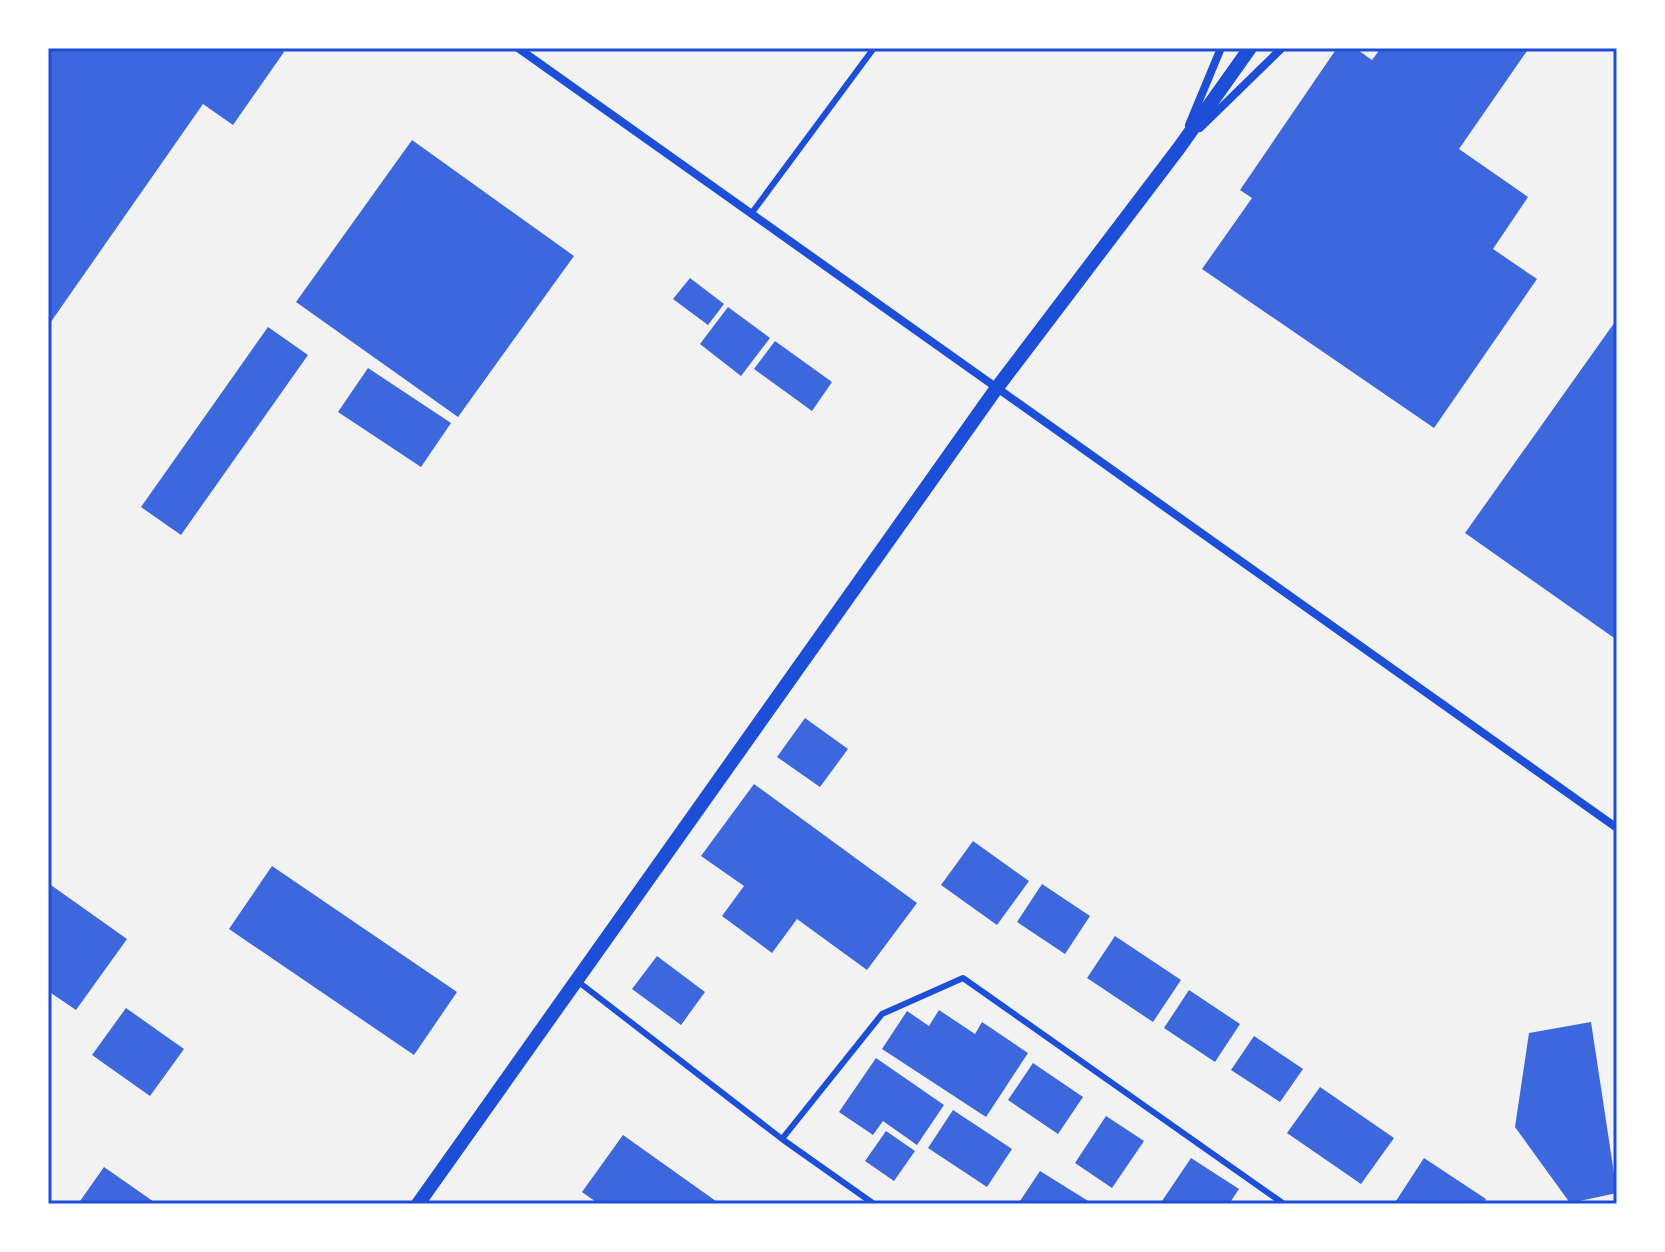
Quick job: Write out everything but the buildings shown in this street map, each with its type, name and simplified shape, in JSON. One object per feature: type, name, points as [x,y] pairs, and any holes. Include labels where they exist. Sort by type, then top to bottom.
[{"type":"street","points":[[518,48],[1617,828]]},
{"type":"street","points":[[1179,148],[1221,48]]},
{"type":"street","points":[[418,1204],[996,389],[1179,148],[1250,48]]},
{"type":"street","points":[[1179,148],[1282,48]]},
{"type":"lane","points":[[751,214],[874,48]]},
{"type":"lane","points":[[782,1139],[882,1014],[963,978],[1284,1204]]},
{"type":"lane","points":[[576,980],[782,1139],[874,1204]]}]
